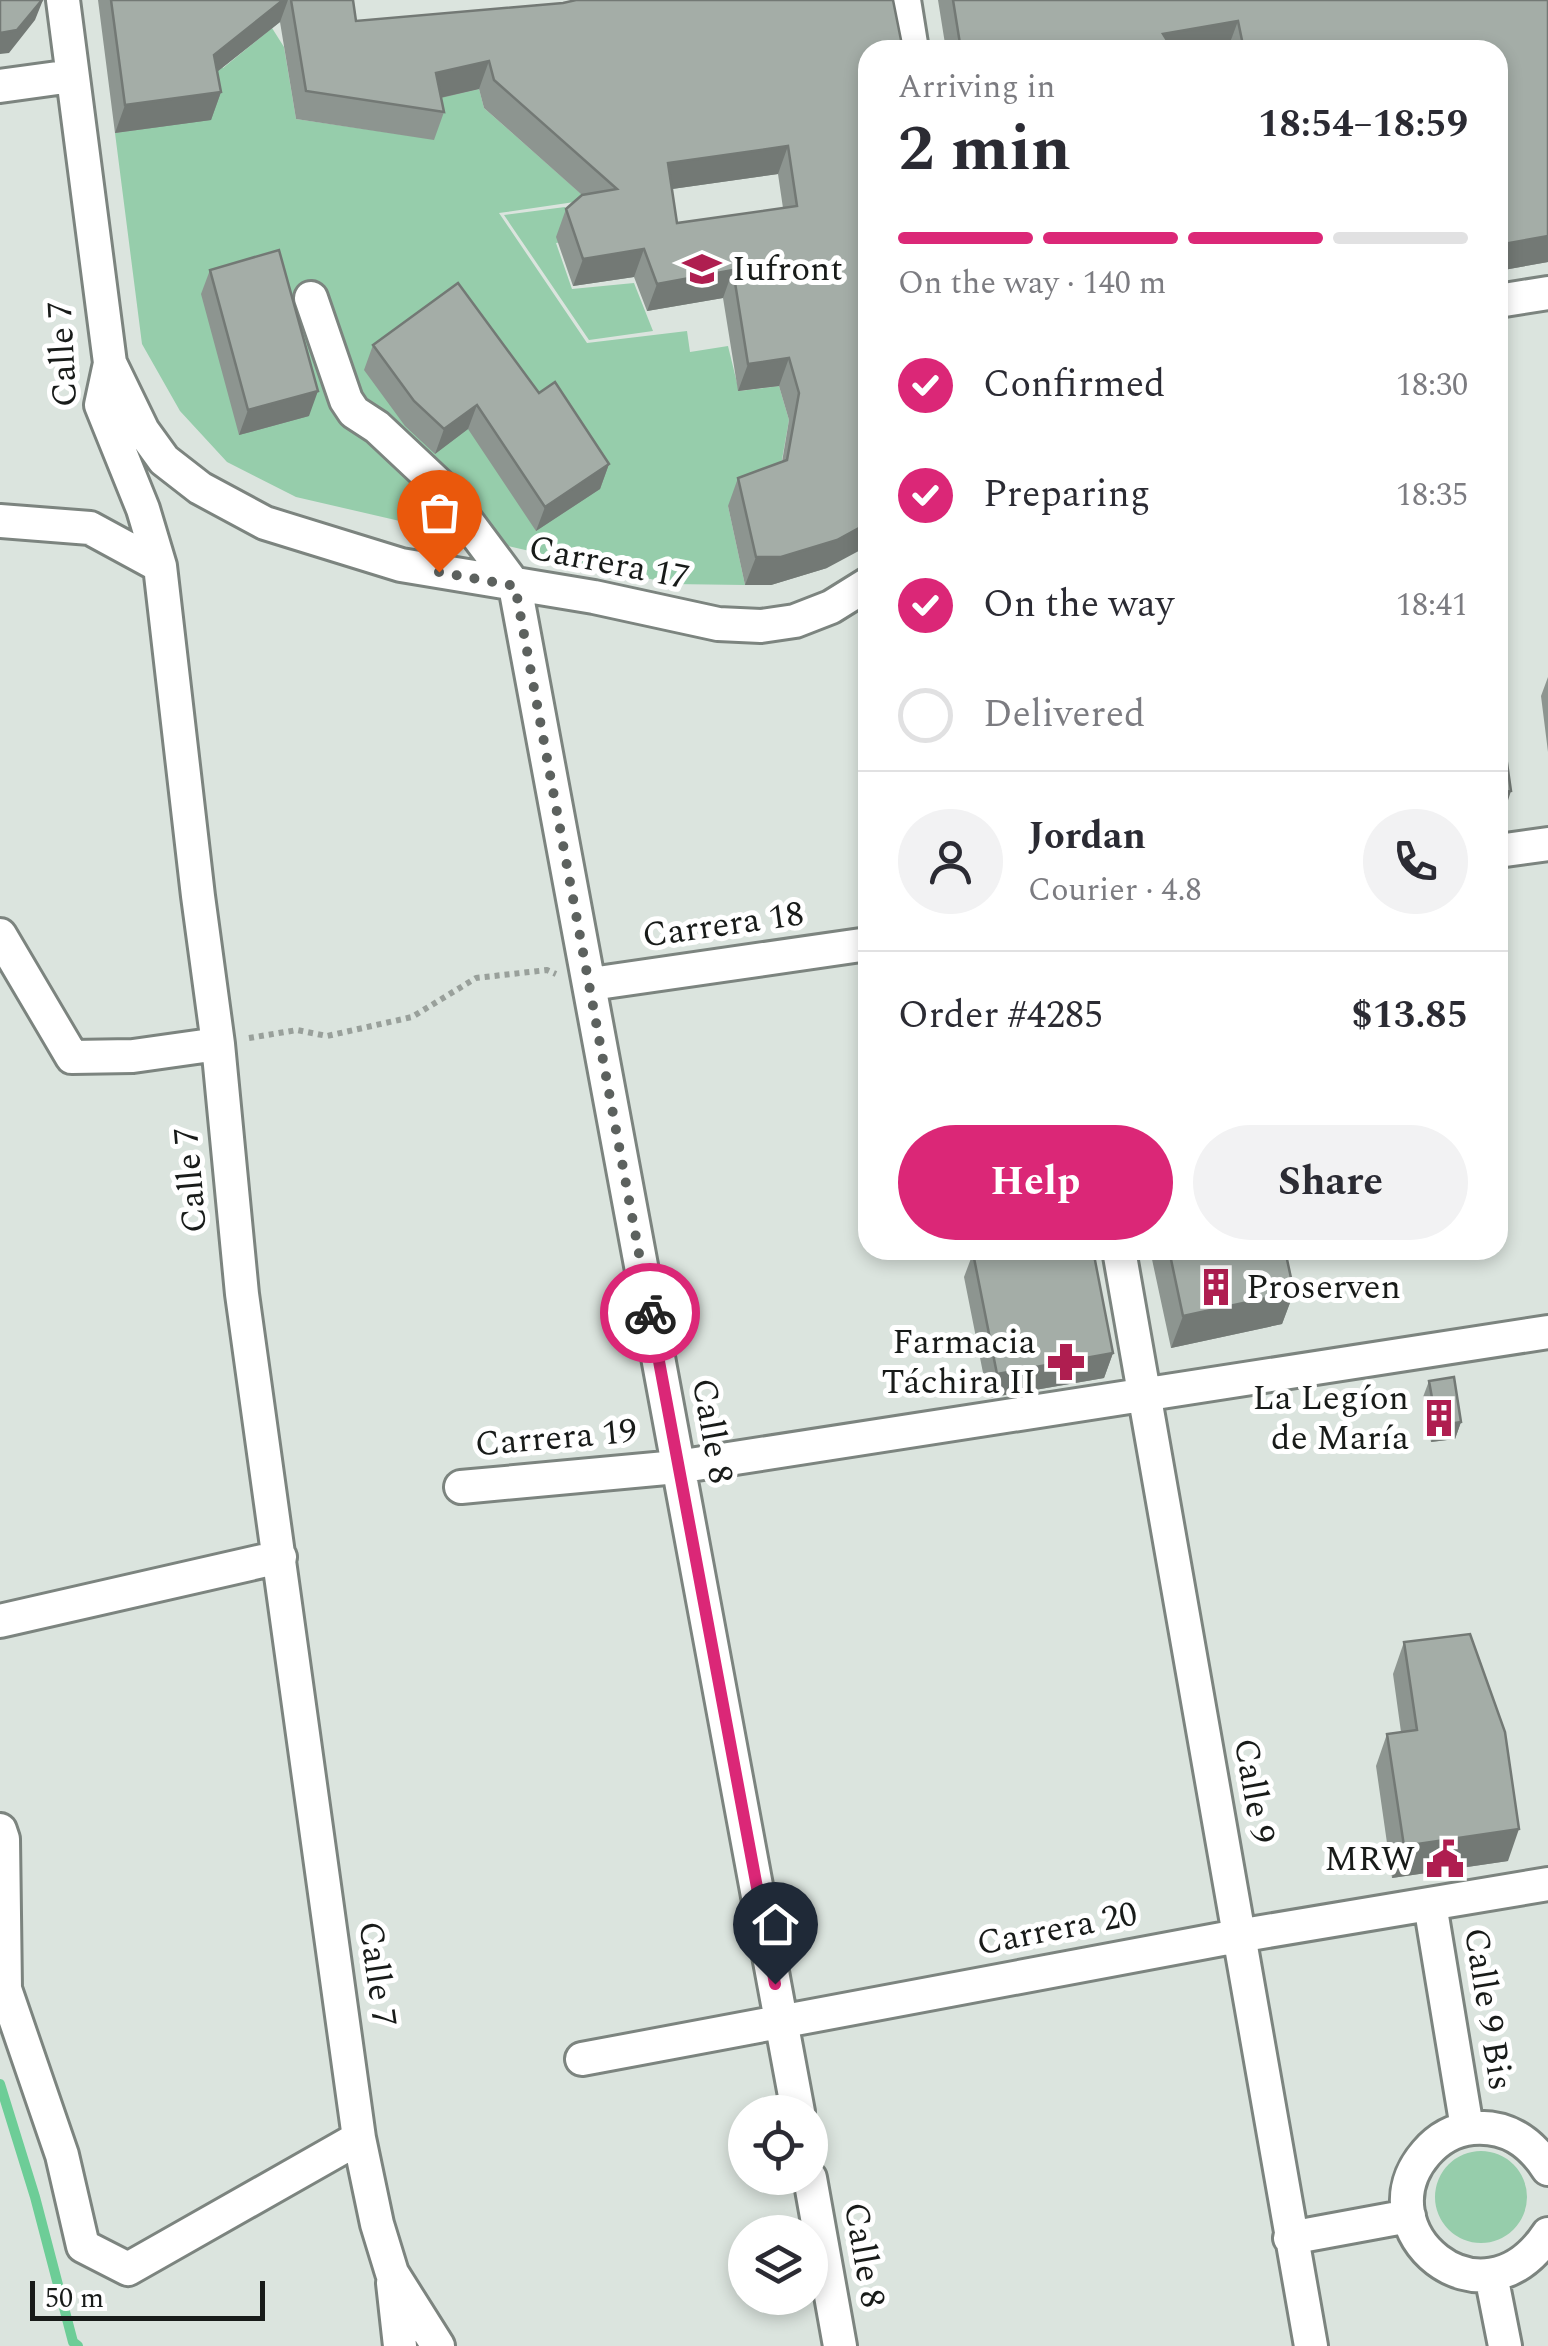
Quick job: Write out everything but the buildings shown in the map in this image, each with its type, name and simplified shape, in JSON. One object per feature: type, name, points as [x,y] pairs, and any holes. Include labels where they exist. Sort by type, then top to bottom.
[{"type":"street","name":"Calle 7","points":[[63,0],[110,363],[100,405],[143,510],[160,566],[218,1044],[242,1294],[359,2138],[392,2274],[438,2346]]},
{"type":"street","points":[[904,0],[910,40]]},
{"type":"street","points":[[0,86],[72,76]]},
{"type":"street","points":[[1508,299],[1548,293]]},
{"type":"street","points":[[311,298],[346,400],[354,412],[377,427],[442,488],[515,586]]},
{"type":"street","name":"Carrera 17","points":[[110,363],[143,431],[164,460],[230,507],[265,523],[401,566],[594,597],[718,624],[761,626],[795,622],[858,590]]},
{"type":"street","points":[[0,521],[90,528],[160,566]]},
{"type":"street","name":"Calle 8","points":[[515,586],[795,2095]]},
{"type":"street","points":[[1508,850],[1548,844]]},
{"type":"street","points":[[0,935],[72,1057],[133,1056],[218,1044]]},
{"type":"street","name":"Carrera 18","points":[[591,984],[858,945]]},
{"type":"street","name":"Calle 9","points":[[1122,1260],[1310,2346]]},
{"type":"street","name":"Carrera 19","points":[[462,1488],[678,1467],[1548,1332]]},
{"type":"street","points":[[0,1621],[280,1557]]},
{"type":"street","points":[[0,1830],[4,1839],[5,1989],[62,2156],[83,2246],[128,2269],[359,2138]]},
{"type":"street","name":"Carrera 20","points":[[582,2059],[1238,1936],[1548,1884]]},
{"type":"street","name":"Calle 9 Bis","points":[[1430,1904],[1467,2128]]},
{"type":"street","points":[[1548,2168],[1522,2139],[1506,2131],[1467,2128],[1449,2134],[1433,2145],[1411,2177],[1409,2216],[1416,2237],[1430,2254],[1448,2268],[1469,2275],[1491,2275],[1514,2268],[1534,2254],[1548,2234]]},
{"type":"street","name":"Calle 8","points":[[813,2195],[840,2346]]},
{"type":"street","points":[[1290,2238],[1409,2216]]},
{"type":"street","points":[[392,2274],[400,2346]]},
{"type":"street","points":[[1491,2275],[1505,2346]]},
{"type":"path","points":[[218,1044],[297,1030],[327,1036],[412,1017],[476,978],[546,970],[591,984]]},
{"type":"green space","points":[[272,28],[284,47],[296,119],[433,139],[426,101],[479,89],[484,108],[588,200],[499,213],[587,343],[687,331],[690,352],[728,346],[739,391],[779,386],[789,420],[777,488],[728,506],[745,585],[672,584],[296,497],[227,462],[180,411],[142,344],[115,133],[210,119],[196,33],[223,68]]},
{"type":"green space","points":[[565,207],[579,240],[556,243],[572,289],[634,283],[653,331],[589,340],[504,215]]},
{"type":"green space","points":[[1481,2151],[1507,2159],[1519,2171],[1527,2197],[1519,2223],[1507,2235],[1481,2243],[1455,2235],[1443,2223],[1435,2197],[1443,2171],[1455,2159]]},
{"type":"waterway","points":[[0,2084],[73,2342],[78,2346]]},
{"type":"way so far","points":[[439,572],[515,586],[650,1313]]},
{"type":"place","name":"Iufront","points":[[702,269]]},
{"type":"place","name":"Proserven","points":[[1216,1287]]},
{"type":"place","name":"Farmacia Táchira II","points":[[1066,1362]]},
{"type":"place","name":"La Legíon de María","points":[[1439,1418]]},
{"type":"place","name":"MRW","points":[[1445,1859]]},
{"type":"route","points":[[650,1313],[775,1984]]}]
